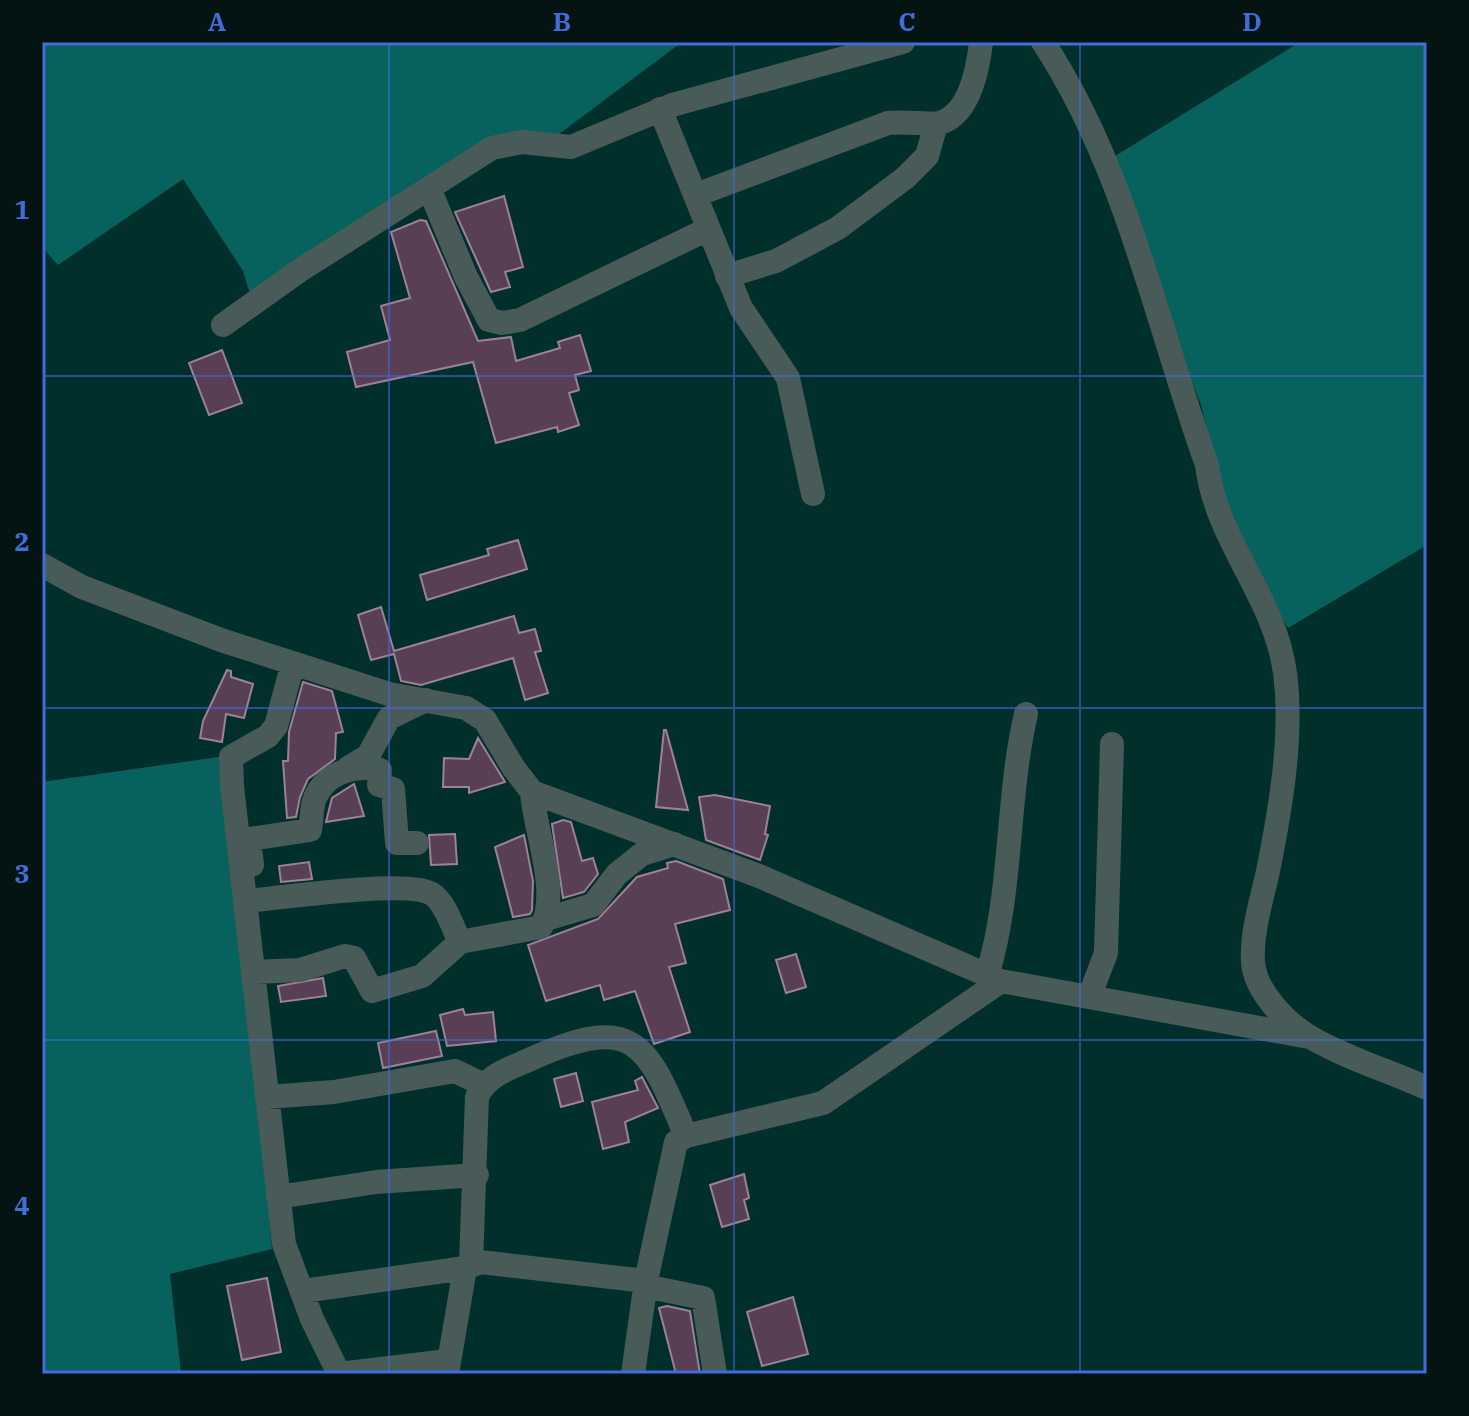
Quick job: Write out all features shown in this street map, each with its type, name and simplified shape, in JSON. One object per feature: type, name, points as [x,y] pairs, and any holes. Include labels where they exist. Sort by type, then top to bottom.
[{"type":"street","points":[[223,325],[266,293],[492,148],[522,142],[571,147],[660,109],[766,77],[903,42]]},
{"type":"street","points":[[696,195],[888,123],[910,120],[936,124],[955,112],[965,99],[978,72],[981,42]]},
{"type":"street","points":[[1043,42],[1081,103],[1130,228],[1207,465],[1211,496],[1230,544],[1271,618],[1280,651],[1288,706],[1277,815],[1253,963],[1259,984],[1309,1037]]},
{"type":"street","points":[[660,109],[727,276],[748,320],[788,378],[813,494]]},
{"type":"street","points":[[727,276],[776,261],[838,228],[905,178],[927,156],[936,124]]},
{"type":"street","points":[[429,188],[466,277],[489,320],[502,323],[520,320],[708,229]]},
{"type":"street","points":[[42,565],[82,587],[138,609],[293,663],[389,694],[466,708],[485,720],[532,792],[759,876],[994,979],[1309,1037],[1427,1088]]},
{"type":"street","points":[[293,663],[276,726],[268,736],[231,757],[284,1244],[312,1319],[339,1374],[447,1368],[468,1266],[477,1175],[477,1097],[484,1085],[499,1074],[570,1042],[603,1036],[624,1039],[645,1052],[657,1067],[686,1136]]},
{"type":"street","points":[[245,901],[254,888],[249,839],[310,830],[315,797],[333,776],[368,756],[389,718],[426,700]]},
{"type":"street","points":[[633,1374],[646,1284],[671,1154],[676,1142],[686,1136],[823,1103],[994,979],[1017,754],[1026,714]]},
{"type":"street","points":[[1090,995],[1106,953],[1112,744]]},
{"type":"street","points":[[348,768],[380,770],[379,785],[393,789],[397,843],[417,843]]},
{"type":"street","points":[[255,972],[300,970],[345,956],[354,958],[372,991],[422,976],[460,942],[541,927],[546,919],[547,863],[534,819],[532,792]]},
{"type":"street","points":[[546,919],[593,905],[617,874],[642,854],[674,844]]},
{"type":"street","points":[[245,901],[391,887],[421,889],[435,895],[460,942]]},
{"type":"street","points":[[267,1097],[334,1092],[455,1071],[484,1085]]},
{"type":"street","points":[[278,1197],[376,1182],[477,1175]]},
{"type":"street","points":[[303,1291],[480,1262],[547,1268],[646,1284],[703,1298],[715,1374]]},
{"type":"shaded area","points":[[42,42],[682,42],[555,137],[490,156],[266,300],[249,291],[243,271],[183,179],[58,265],[42,247]]},
{"type":"shaded area","points":[[1300,42],[1427,42],[1427,545],[1288,628],[1234,546],[1201,405],[1107,161]]},
{"type":"shaded area","points":[[226,756],[272,1249],[170,1274],[181,1374],[42,1374],[42,782]]},
{"type":"building","points":[[504,196],[523,267],[505,272],[510,287],[491,292],[455,212]]},
{"type":"building","points":[[420,220],[426,221],[478,341],[511,337],[516,361],[560,348],[558,342],[580,335],[591,371],[575,375],[579,390],[569,393],[579,425],[558,432],[557,427],[496,443],[473,362],[356,387],[347,352],[390,340],[381,306],[410,298],[391,232]]},
{"type":"building","points":[[222,350],[242,403],[209,415],[189,363]]},
{"type":"building","points":[[518,540],[527,569],[427,600],[420,575],[489,555],[487,549]]},
{"type":"building","points":[[381,607],[394,651],[514,616],[519,633],[535,629],[541,651],[535,652],[548,693],[525,700],[513,658],[421,685],[401,681],[394,654],[371,660],[358,615]]},
{"type":"building","points":[[227,670],[231,671],[231,677],[253,684],[244,718],[226,714],[222,742],[200,738],[203,721]]},
{"type":"building","points":[[303,682],[332,691],[343,732],[336,733],[335,759],[308,779],[296,817],[287,818],[283,761],[288,761],[289,732]]},
{"type":"building","points":[[666,730],[688,810],[656,807]]},
{"type":"building","points":[[478,738],[505,782],[469,793],[469,787],[443,787],[444,758],[469,759]]},
{"type":"building","points":[[354,784],[364,816],[326,822],[332,798]]},
{"type":"building","points":[[715,795],[770,806],[765,834],[768,835],[760,860],[706,840],[699,797]]},
{"type":"building","points":[[563,820],[571,822],[582,861],[593,858],[598,874],[584,892],[563,898],[552,824]]},
{"type":"building","points":[[455,834],[457,864],[431,865],[429,835]]},
{"type":"building","points":[[524,835],[533,881],[532,910],[530,914],[513,917],[495,847]]},
{"type":"building","points":[[676,861],[723,879],[730,910],[675,924],[686,963],[669,967],[690,1032],[654,1044],[635,991],[604,1000],[600,985],[546,1001],[528,945],[598,919],[637,877],[668,868],[667,863]]},
{"type":"building","points":[[309,862],[312,879],[281,882],[279,866]]},
{"type":"building","points":[[796,954],[806,987],[786,993],[776,960]]},
{"type":"building","points":[[323,978],[326,996],[281,1002],[278,986]]},
{"type":"building","points":[[463,1009],[465,1015],[493,1012],[496,1041],[447,1046],[440,1015]]},
{"type":"building","points":[[436,1031],[442,1056],[383,1068],[378,1043]]},
{"type":"building","points":[[576,1073],[583,1101],[561,1107],[554,1079]]},
{"type":"building","points":[[642,1077],[658,1108],[625,1122],[629,1142],[603,1149],[592,1102],[638,1090],[635,1081]]},
{"type":"building","points":[[744,1174],[749,1198],[744,1200],[749,1219],[722,1227],[710,1185]]},
{"type":"building","points":[[267,1278],[281,1352],[242,1360],[227,1286]]},
{"type":"building","points":[[793,1297],[808,1354],[762,1366],[747,1312]]},
{"type":"building","points":[[667,1306],[690,1311],[700,1374],[676,1374],[659,1308]]}]
